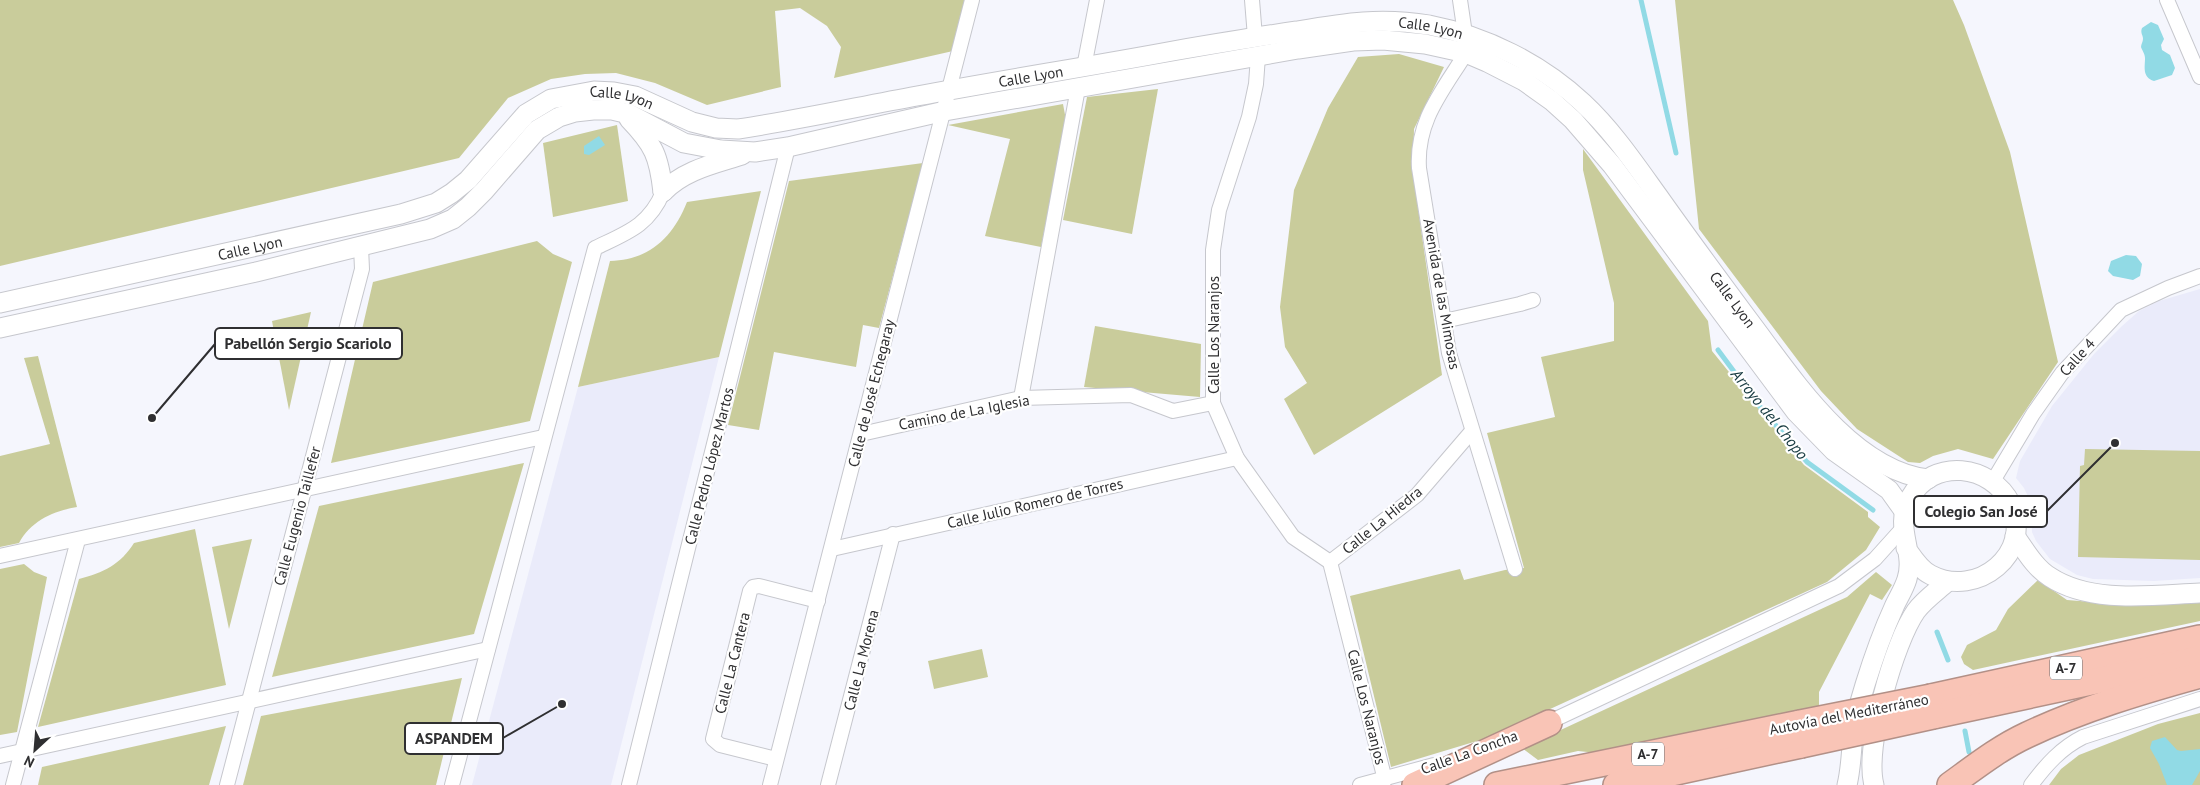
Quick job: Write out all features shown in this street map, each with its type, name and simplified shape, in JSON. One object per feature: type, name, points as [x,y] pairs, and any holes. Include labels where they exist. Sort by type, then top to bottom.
[{"type":"highway","name":"Autovía del Mediterráneo","points":[[1932,707],[2200,638]]},
{"type":"highway","name":"Autovía del Mediterráneo","points":[[1497,785],[1800,734],[1932,707],[2200,659]]},
{"type":"highway","points":[[1950,785],[1987,758],[2026,736],[2077,714],[2200,675]]},
{"type":"highway","points":[[1415,785],[1549,723]]},
{"type":"highway","name":"Autovía del Mediterráneo","points":[[1616,785],[1800,734]]},
{"type":"street","name":"Calle de José Echegaray","points":[[770,785],[945,111],[972,0]]},
{"type":"street","points":[[1084,67],[1097,0]]},
{"type":"street","points":[[1252,0],[1256,37]]},
{"type":"street","points":[[1460,0],[1465,34]]},
{"type":"street","points":[[2167,0],[2200,77]]},
{"type":"street","name":"Calle Lyon","points":[[0,304],[401,214],[436,203],[468,180],[526,114],[551,99],[572,94],[594,91],[635,96],[692,122],[716,128],[738,130],[950,90],[1256,37],[1366,20],[1397,21],[1465,34],[1491,44],[1537,68],[1585,104],[1622,147],[1787,372],[1822,413],[1837,429],[1884,465],[1912,477],[1928,479]]},
{"type":"street","name":"Calle Lyon","points":[[0,328],[361,247],[430,229],[453,219],[484,191],[536,130],[559,117],[593,110],[623,113],[658,128],[684,143],[721,150],[754,152],[788,147],[945,111],[1258,56],[1353,41],[1383,40],[1425,44],[1466,53],[1524,81],[1552,101],[1573,120],[1612,165],[1796,412],[1834,451],[1888,490],[1903,520]]},
{"type":"street","name":"Avenida de las Mimosas","points":[[1466,53],[1427,117],[1418,151],[1449,353],[1514,569]]},
{"type":"street","name":"Calle Los Naranjos","points":[[1258,56],[1256,84],[1249,117],[1219,210],[1213,250],[1213,402],[1237,458],[1293,537],[1330,562],[1385,780]]},
{"type":"street","points":[[1021,398],[1078,88]]},
{"type":"street","points":[[623,113],[654,148],[659,164],[663,192]]},
{"type":"street","name":"Calle Pedro López Martos","points":[[629,785],[788,147]]},
{"type":"street","points":[[452,785],[595,248],[640,226],[663,192],[673,181],[694,170],[754,152]]},
{"type":"street","name":"Calle Eugenio Taillefer","points":[[227,785],[362,269],[361,247]]},
{"type":"street","name":"Calle 4","points":[[1993,481],[2033,414],[2062,372],[2121,310],[2168,288],[2200,276]]},
{"type":"street","points":[[1444,321],[1533,300]]},
{"type":"street","name":"Camino de La Iglesia","points":[[861,434],[1021,398],[1131,395],[1173,411],[1213,402]]},
{"type":"street","name":"Calle La Hiedra","points":[[1330,562],[1417,495],[1472,431]]},
{"type":"street","points":[[0,556],[544,436]]},
{"type":"street","name":"Calle Julio Romero de Torres","points":[[832,548],[1237,458]]},
{"type":"street","points":[[1847,785],[1855,720],[1865,685],[1893,608],[1907,579],[1909,566],[1906,548],[1903,520],[1909,498],[1917,487],[1928,479],[1944,472],[1961,470],[1978,473],[1993,481],[2004,492],[2012,506],[2015,521],[2014,536],[2008,554],[1998,568],[1982,578],[1965,582],[1947,582],[1930,575],[1916,563],[1906,548]]},
{"type":"street","name":"Calle La Concha","points":[[1360,785],[1385,780],[1424,768],[1549,723],[1839,586],[1875,559],[1903,520]]},
{"type":"street","name":"Calle La Morena","points":[[828,785],[893,534]]},
{"type":"street","points":[[2014,536],[2032,560],[2048,576],[2070,588],[2095,595],[2200,593]]},
{"type":"street","points":[[14,785],[78,540]]},
{"type":"street","points":[[1874,785],[1871,774],[1872,752],[1886,688],[1897,654],[1916,611],[1947,582]]},
{"type":"street","name":"Calle La Cantera","points":[[776,759],[720,745],[713,739],[750,591],[754,587],[759,586],[818,601]]},
{"type":"street","points":[[0,756],[488,649]]},
{"type":"street","points":[[2031,785],[2055,756],[2068,744],[2083,737],[2200,699]]},
{"type":"shaded area","points":[[2200,289],[2200,578],[2154,581],[2093,579],[2077,575],[2050,559],[2036,541],[2032,532],[2031,503],[2024,488],[2016,478],[2020,461],[2052,406],[2094,354],[2122,326],[2139,311],[2159,301]]},
{"type":"shaded area","points":[[719,357],[611,785],[472,785],[578,387]]},
{"type":"green space","points":[[0,0],[965,0],[953,51],[834,78],[841,47],[827,26],[800,8],[775,11],[781,87],[707,105],[655,83],[616,73],[585,74],[551,79],[508,98],[459,158],[0,266]]},
{"type":"green space","points":[[1675,0],[1953,0],[1964,25],[2010,152],[2058,362],[1993,459],[1958,449],[1933,456],[1920,463],[1908,462],[1857,429],[1821,391],[1699,229]]},
{"type":"green space","points":[[1399,54],[1444,67],[1414,129],[1413,173],[1442,375],[1314,455],[1284,399],[1307,383],[1285,347],[1280,307],[1294,190],[1328,108],[1358,57]]},
{"type":"green space","points":[[1158,89],[1132,234],[1063,220],[1087,97]]},
{"type":"green space","points":[[1063,104],[1066,120],[1041,247],[985,236],[1010,139],[948,125]]},
{"type":"green space","points":[[617,125],[628,201],[553,217],[543,143]]},
{"type":"green space","points":[[1583,149],[1708,321],[1712,351],[1804,465],[1868,512],[1868,517],[1880,527],[1866,550],[1827,582],[1487,738],[1391,767],[1350,596],[1460,569],[1464,580],[1505,570],[1524,568],[1487,433],[1555,417],[1541,357],[1614,341],[1614,303],[1583,170]]},
{"type":"green space","points":[[923,163],[879,328],[863,325],[856,367],[774,352],[759,430],[728,425],[789,181]]},
{"type":"green space","points":[[761,191],[719,357],[578,387],[610,261],[624,260],[637,256],[658,244],[675,226],[687,202]]},
{"type":"green space","points":[[537,241],[553,254],[572,262],[530,421],[331,463],[373,282]]},
{"type":"green space","points":[[311,312],[289,410],[272,321]]},
{"type":"green space","points":[[1095,326],[1201,344],[1200,397],[1084,387]]},
{"type":"green space","points":[[38,356],[77,507],[51,514],[36,523],[19,543],[0,547],[0,456],[50,444],[24,358]]},
{"type":"green space","points":[[2085,449],[2200,451],[2200,560],[2078,557],[2080,466],[2084,465]]},
{"type":"green space","points":[[524,463],[474,634],[272,677],[319,506]]},
{"type":"green space","points":[[195,529],[226,685],[38,727],[79,579],[111,567],[123,557],[134,543]]},
{"type":"green space","points":[[252,539],[229,629],[212,547]]},
{"type":"green space","points":[[24,564],[34,572],[47,577],[17,732],[0,735],[0,569]]},
{"type":"green space","points":[[1876,572],[1892,585],[1882,600],[1870,594],[1819,692],[1819,706],[1597,753],[1578,751],[1538,760],[1522,748],[1847,597]]},
{"type":"green space","points":[[2038,580],[2067,600],[2117,604],[2200,602],[2200,621],[1973,670],[1964,664],[1961,657],[1967,645],[1996,630],[2008,609]]},
{"type":"green space","points":[[982,649],[988,677],[934,689],[928,661]]},
{"type":"green space","points":[[462,678],[436,785],[243,785],[261,716]]},
{"type":"green space","points":[[2200,713],[2200,785],[2049,785],[2061,769],[2079,755],[2158,724]]},
{"type":"green space","points":[[226,726],[209,785],[38,785],[42,767]]},
{"type":"water","points":[[2151,22],[2158,25],[2164,39],[2161,45],[2162,50],[2170,55],[2175,68],[2172,75],[2154,81],[2146,74],[2145,57],[2141,47],[2143,39],[2142,28]]},
{"type":"water","points":[[599,136],[605,145],[589,155],[584,154],[584,146]]},
{"type":"water","points":[[2126,255],[2136,256],[2142,264],[2140,276],[2133,280],[2113,276],[2108,271],[2111,261]]},
{"type":"water","points":[[2165,737],[2177,750],[2200,749],[2200,771],[2192,785],[2167,785],[2150,748],[2152,741]]},
{"type":"waterway","name":"Arroyo del Chopo","points":[[1641,0],[1676,153]]},
{"type":"waterway","name":"Arroyo del Chopo","points":[[1718,350],[1761,408],[1807,462],[1873,510]]},
{"type":"waterway","name":"Arroyo del Chopo","points":[[1937,632],[1948,660]]},
{"type":"waterway","name":"Arroyo del Chopo","points":[[1965,731],[1969,752]]},
{"type":"place","name":"Pabellón Sergio Scariolo","points":[[152,418]]},
{"type":"place","name":"Colegio San José","points":[[2115,443]]},
{"type":"place","name":"ASPANDEM","points":[[562,704]]}]
